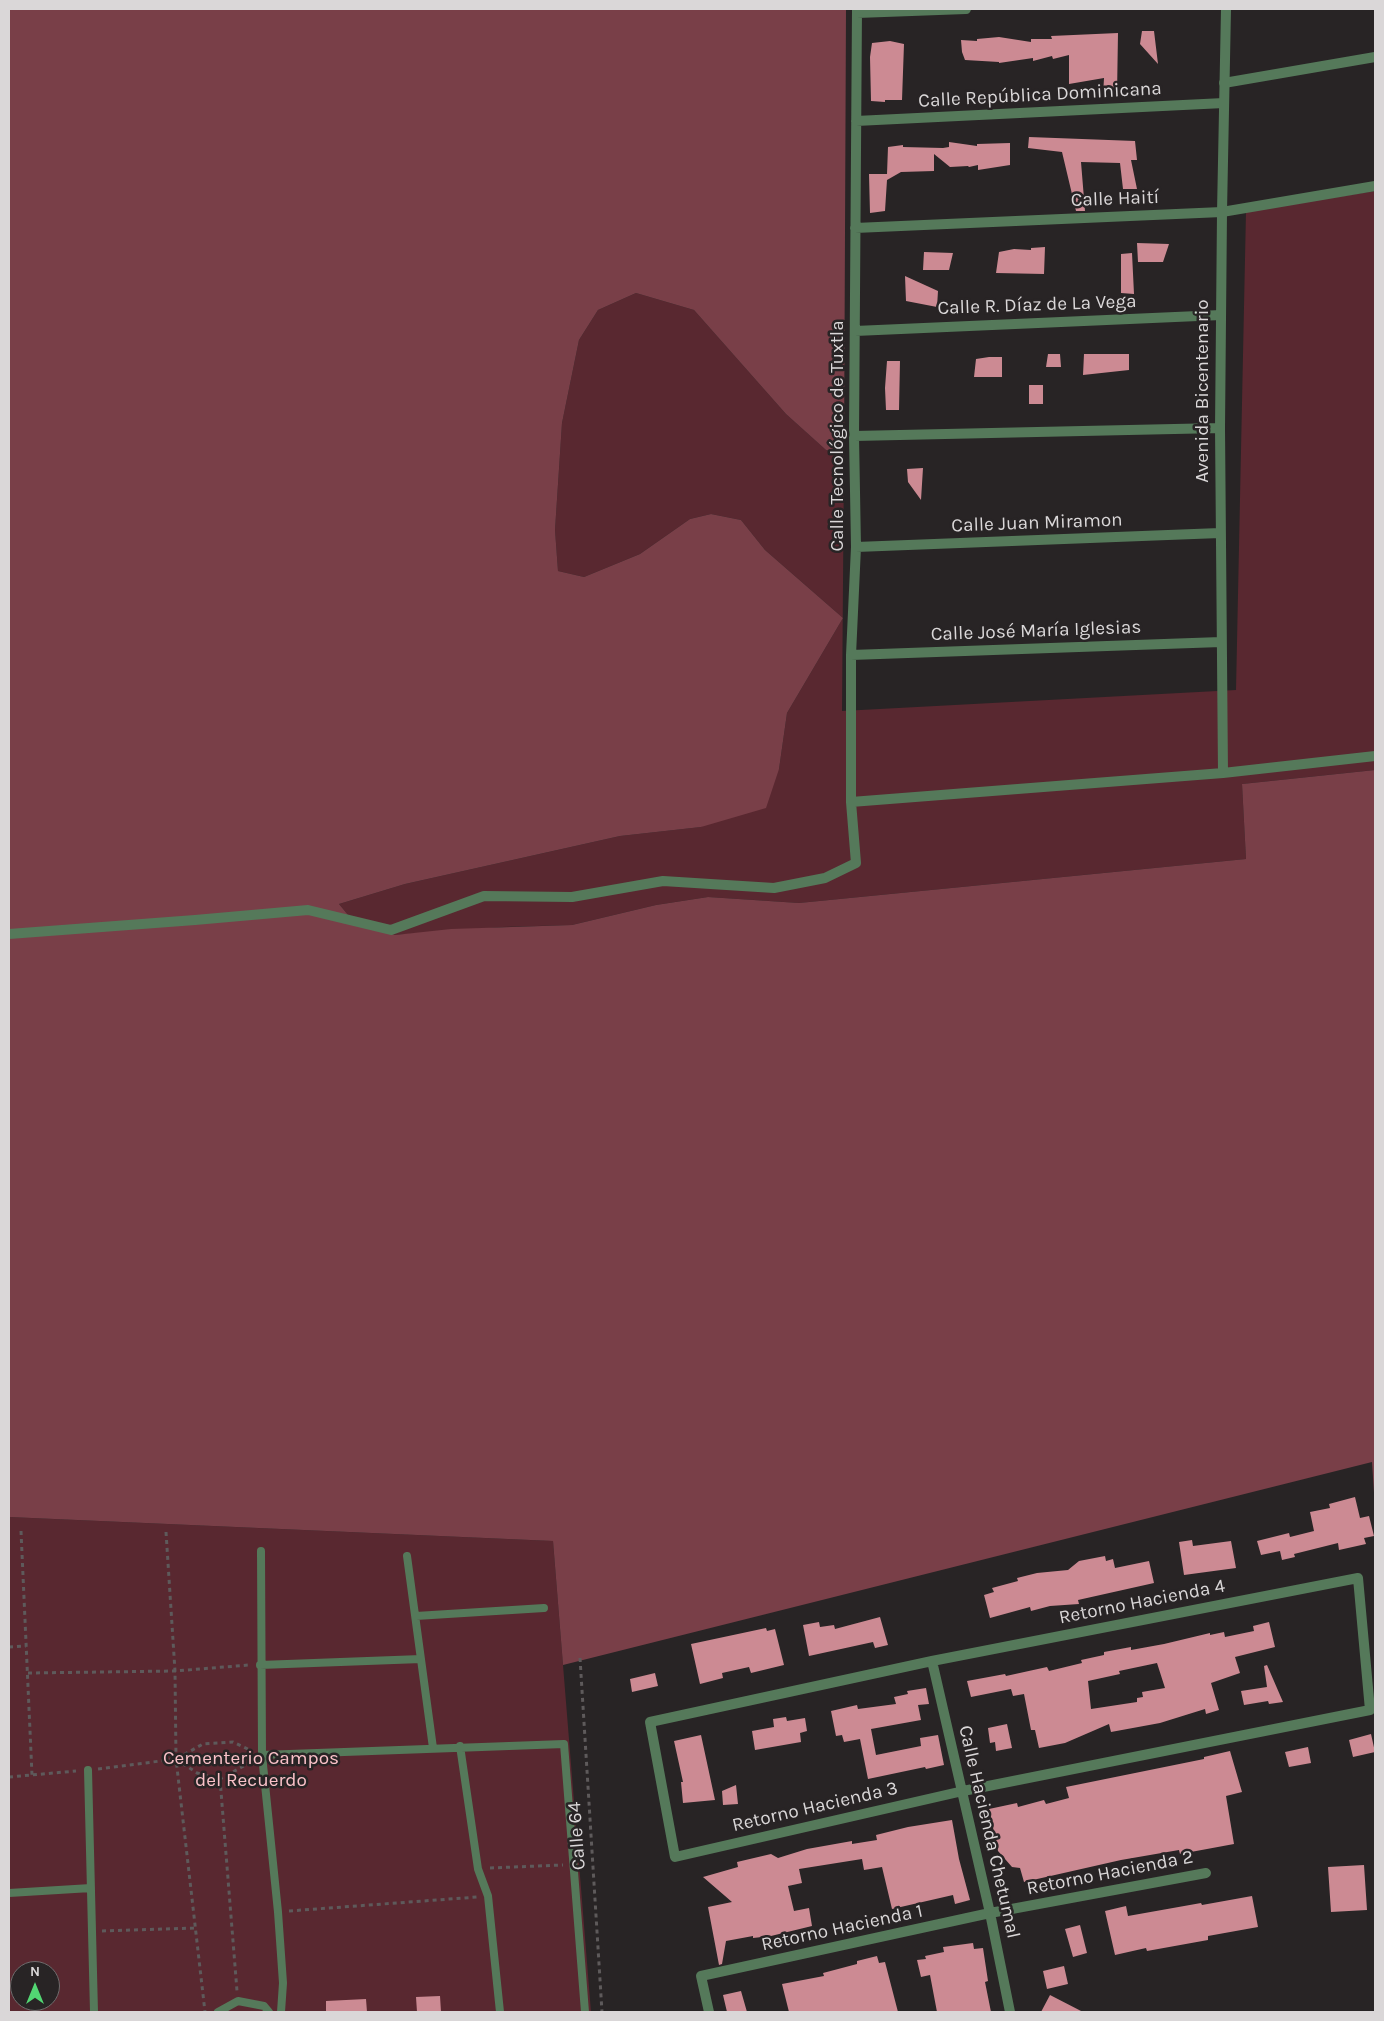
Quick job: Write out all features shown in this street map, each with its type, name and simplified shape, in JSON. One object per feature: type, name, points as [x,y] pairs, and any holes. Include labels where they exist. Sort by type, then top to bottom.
[{"type":"street","points":[[857,11],[966,9]]},
{"type":"street","name":"Avenida Bicentenario","points":[[1223,773],[1220,428],[1226,9]]},
{"type":"street","name":"Calle Tecnológico de Tuxtla","points":[[9,934],[308,910],[391,930],[484,896],[572,897],[663,881],[774,888],[825,878],[856,863],[851,802],[851,655],[856,547],[854,436],[857,11]]},
{"type":"street","points":[[1224,82],[1375,57]]},
{"type":"street","name":"Calle República Dominicana","points":[[856,121],[1224,103]]},
{"type":"street","name":"Calle Haití","points":[[855,228],[1222,212],[1375,186]]},
{"type":"street","name":"Calle R. Díaz de La Vega","points":[[855,331],[1221,315]]},
{"type":"street","points":[[854,436],[1220,428]]},
{"type":"street","name":"Calle Juan Miramon","points":[[856,547],[1220,533]]},
{"type":"street","name":"Calle José María Iglesias","points":[[851,655],[1221,642]]},
{"type":"street","points":[[851,802],[1223,773],[1375,756]]},
{"type":"street","name":"Retorno Hacienda 4","points":[[932,1661],[1358,1578],[1370,1710],[963,1791]]},
{"type":"street","name":"Retorno Hacienda 3","points":[[932,1661],[650,1722],[675,1857],[963,1791]]},
{"type":"street","name":"Calle Hacienda Chetumal","points":[[932,1661],[963,1791],[1010,2012]]},
{"type":"street","name":"Retorno Hacienda 2","points":[[990,1913],[1206,1873]]},
{"type":"street","name":"Retorno Hacienda 1","points":[[709,2012],[701,1976],[990,1913]]},
{"type":"lane","points":[[260,1550],[262,1755],[278,1912],[283,1983],[282,2012]]},
{"type":"lane","points":[[407,1556],[433,1748]]},
{"type":"lane","points":[[416,1616],[544,1608]]},
{"type":"lane","points":[[260,1664],[421,1659]]},
{"type":"lane","points":[[262,1755],[460,1746],[564,1744],[585,2012]]},
{"type":"lane","points":[[460,1746],[478,1869],[488,1896],[500,2012]]},
{"type":"lane","points":[[88,1770],[94,2012]]},
{"type":"lane","points":[[9,1893],[91,1888]]},
{"type":"lane","points":[[218,2012],[238,2001],[264,2006],[269,2012]]},
{"type":"path","points":[[22,1531],[32,1775]]},
{"type":"path","points":[[166,1532],[175,1671],[176,1759],[205,2012]]},
{"type":"path","points":[[9,1647],[26,1646]]},
{"type":"path","name":"Calle 64","points":[[580,1658],[602,2012]]},
{"type":"path","points":[[28,1673],[175,1671],[260,1664]]},
{"type":"path","points":[[176,1759],[203,1744],[233,1742],[262,1755]]},
{"type":"path","points":[[176,1759],[197,1773],[220,1779],[262,1755]]},
{"type":"path","points":[[220,1779],[238,2001]]},
{"type":"path","points":[[478,1869],[574,1865]]},
{"type":"path","points":[[278,1912],[488,1896]]},
{"type":"path","points":[[91,1932],[194,1928]]},
{"type":"green space","points":[[1375,191],[1375,770],[1242,784],[1246,859],[799,903],[708,897],[656,905],[572,925],[503,927],[395,935],[353,921],[339,904],[405,884],[620,836],[701,827],[779,769],[787,713],[843,618],[842,711],[1236,690],[1246,211]]},
{"type":"green space","points":[[636,293],[694,310],[786,414],[826,450],[844,455],[843,618],[765,550],[741,520],[711,514],[690,519],[640,554],[584,577],[558,571],[555,530],[562,423],[579,340],[598,310]]},
{"type":"green space","name":"Cementerio Campos del Recuerdo","points":[[9,1517],[553,1541],[591,2012],[9,2012]]},
{"type":"shaded area","points":[[9,9],[846,9],[844,455],[826,450],[786,414],[694,310],[636,293],[598,310],[579,340],[562,423],[555,530],[558,571],[584,577],[640,554],[690,519],[711,514],[741,520],[765,550],[843,618],[787,713],[779,769],[766,808],[701,827],[620,836],[405,884],[339,904],[353,921],[395,935],[451,929],[572,925],[656,905],[708,897],[799,903],[1246,859],[1242,784],[1375,770],[1375,1508],[1372,1462],[563,1665],[553,1541],[9,1517]]},
{"type":"building","points":[[1142,31],[1154,31],[1158,64],[1140,44]]},
{"type":"building","points":[[1118,33],[1117,95],[1103,96],[1104,78],[1069,84],[1069,55],[1053,59],[1052,56],[1033,61],[1033,58],[999,63],[965,60],[961,40],[977,41],[977,39],[999,37],[1031,42],[1031,39],[1052,39],[1051,36]]},
{"type":"building","points":[[890,41],[904,44],[902,100],[871,101],[870,57],[872,43]]},
{"type":"building","points":[[1029,137],[1135,141],[1137,160],[1131,160],[1137,189],[1123,189],[1120,163],[1081,162],[1085,211],[1076,211],[1062,152],[1028,148]]},
{"type":"building","points":[[949,142],[977,146],[977,144],[1010,143],[1010,165],[978,170],[978,165],[950,167],[934,154],[934,171],[901,172],[887,180],[885,211],[870,213],[869,174],[887,174],[888,147],[903,145],[903,147],[943,148],[949,147]]},
{"type":"building","points":[[1137,243],[1169,244],[1163,262],[1138,262]]},
{"type":"building","points":[[1045,247],[1044,274],[996,273],[999,252]]},
{"type":"building","points":[[924,252],[953,253],[949,270],[923,270]]},
{"type":"building","points":[[1132,253],[1134,294],[1121,293],[1121,254]]},
{"type":"building","points":[[905,276],[938,291],[937,307],[906,301]]},
{"type":"building","points":[[1048,354],[1060,354],[1061,367],[1046,367]]},
{"type":"building","points":[[1084,354],[1129,354],[1129,370],[1083,375]]},
{"type":"building","points":[[1002,357],[1002,377],[974,377],[976,359]]},
{"type":"building","points":[[887,361],[900,361],[899,410],[886,410]]},
{"type":"building","points":[[1029,385],[1043,385],[1043,404],[1029,404]]},
{"type":"building","points":[[923,468],[921,500],[908,482],[907,469]]},
{"type":"building","points":[[1355,1497],[1360,1518],[1369,1516],[1374,1536],[1364,1538],[1366,1544],[1339,1550],[1338,1543],[1294,1554],[1295,1557],[1282,1560],[1280,1551],[1261,1555],[1257,1541],[1289,1533],[1290,1537],[1314,1531],[1310,1512],[1330,1508],[1329,1504]]},
{"type":"building","points":[[1192,1540],[1193,1546],[1231,1541],[1236,1568],[1184,1575],[1179,1542]]},
{"type":"building","points":[[1105,1556],[1106,1561],[1113,1559],[1115,1568],[1149,1561],[1154,1583],[1078,1600],[1079,1604],[1050,1606],[1031,1611],[1030,1607],[990,1618],[984,1595],[994,1592],[992,1588],[1018,1581],[1017,1578],[1037,1573],[1068,1570],[1079,1561]]},
{"type":"building","points":[[880,1617],[888,1645],[875,1648],[873,1642],[809,1656],[803,1625],[819,1622],[820,1627],[834,1625],[835,1629]]},
{"type":"building","points":[[1269,1622],[1275,1647],[1235,1657],[1240,1673],[1211,1683],[1219,1710],[1206,1714],[1205,1709],[1160,1723],[1111,1732],[1109,1724],[1065,1743],[1039,1748],[1035,1730],[1031,1730],[1024,1694],[1013,1696],[1011,1689],[971,1697],[967,1681],[1005,1674],[1006,1676],[1047,1667],[1049,1671],[1082,1663],[1081,1660],[1104,1655],[1104,1652],[1131,1647],[1131,1650],[1210,1633],[1210,1635],[1224,1632],[1225,1637],[1254,1631],[1253,1626]],"holes":[[[1157,1663],[1165,1688],[1142,1692],[1143,1697],[1137,1698],[1137,1702],[1091,1709],[1088,1681],[1120,1674],[1119,1671]]]},
{"type":"building","points":[[766,1628],[767,1631],[775,1629],[784,1665],[751,1673],[749,1667],[722,1673],[723,1678],[700,1684],[691,1644]]},
{"type":"building","points":[[1267,1665],[1283,1702],[1269,1704],[1268,1701],[1244,1705],[1241,1691],[1267,1687],[1264,1666]]},
{"type":"building","points":[[655,1673],[658,1686],[632,1692],[630,1679]]},
{"type":"building","points":[[926,1688],[929,1704],[918,1705],[921,1720],[871,1729],[876,1755],[921,1746],[920,1738],[938,1735],[944,1765],[868,1779],[860,1739],[844,1742],[842,1735],[836,1736],[831,1711],[857,1705],[858,1709],[896,1704],[894,1697],[908,1694],[907,1691]]},
{"type":"building","points":[[786,1717],[787,1721],[805,1718],[807,1731],[800,1733],[801,1742],[755,1750],[752,1731],[774,1727],[773,1719]]},
{"type":"building","points":[[1007,1724],[1012,1748],[996,1751],[995,1742],[990,1743],[988,1728]]},
{"type":"building","points":[[1371,1734],[1375,1752],[1353,1757],[1349,1740]]},
{"type":"building","points":[[701,1735],[715,1800],[683,1803],[681,1782],[683,1782],[674,1741]]},
{"type":"building","points":[[1308,1747],[1311,1763],[1289,1767],[1285,1752]]},
{"type":"building","points":[[1230,1751],[1242,1792],[1226,1796],[1234,1844],[1180,1854],[1179,1850],[1121,1860],[1024,1882],[1020,1868],[1012,1867],[998,1851],[989,1809],[1017,1803],[1018,1807],[1044,1800],[1046,1804],[1069,1798],[1066,1787],[1204,1759],[1204,1757]]},
{"type":"building","points":[[736,1785],[738,1804],[723,1805],[722,1791]]},
{"type":"building","points":[[952,1820],[959,1859],[970,1900],[955,1904],[953,1895],[892,1909],[882,1867],[864,1870],[862,1859],[799,1869],[802,1883],[788,1886],[794,1911],[809,1908],[812,1926],[771,1936],[753,1938],[753,1936],[726,1941],[722,1964],[719,1965],[708,1907],[732,1902],[703,1877],[738,1867],[737,1862],[771,1854],[778,1858],[807,1849],[852,1841],[852,1844],[877,1840],[876,1835],[908,1827]]},
{"type":"building","points":[[1364,1865],[1367,1910],[1331,1912],[1328,1867]]},
{"type":"building","points":[[1252,1896],[1258,1927],[1208,1936],[1208,1940],[1147,1951],[1146,1948],[1115,1955],[1105,1911],[1126,1906],[1128,1916]]},
{"type":"building","points":[[1080,1925],[1087,1953],[1073,1957],[1065,1929]]},
{"type":"building","points":[[973,1943],[974,1949],[983,1948],[988,1981],[985,1982],[991,2012],[937,2012],[930,1975],[921,1977],[917,1960],[926,1959],[925,1956],[944,1952],[943,1947]]},
{"type":"building","points":[[877,1956],[879,1963],[885,1962],[898,2012],[789,2012],[782,1984],[824,1976],[823,1973],[857,1964],[857,1961]]},
{"type":"building","points":[[1064,1966],[1068,1984],[1047,1989],[1043,1971]]},
{"type":"building","points":[[741,1991],[747,2012],[727,2012],[723,1995]]},
{"type":"building","points":[[1050,1995],[1083,2012],[1041,2012]]},
{"type":"building","points":[[440,1996],[441,2012],[417,2012],[416,1997]]},
{"type":"building","points":[[366,1999],[367,2012],[326,2012],[326,2001]]}]
